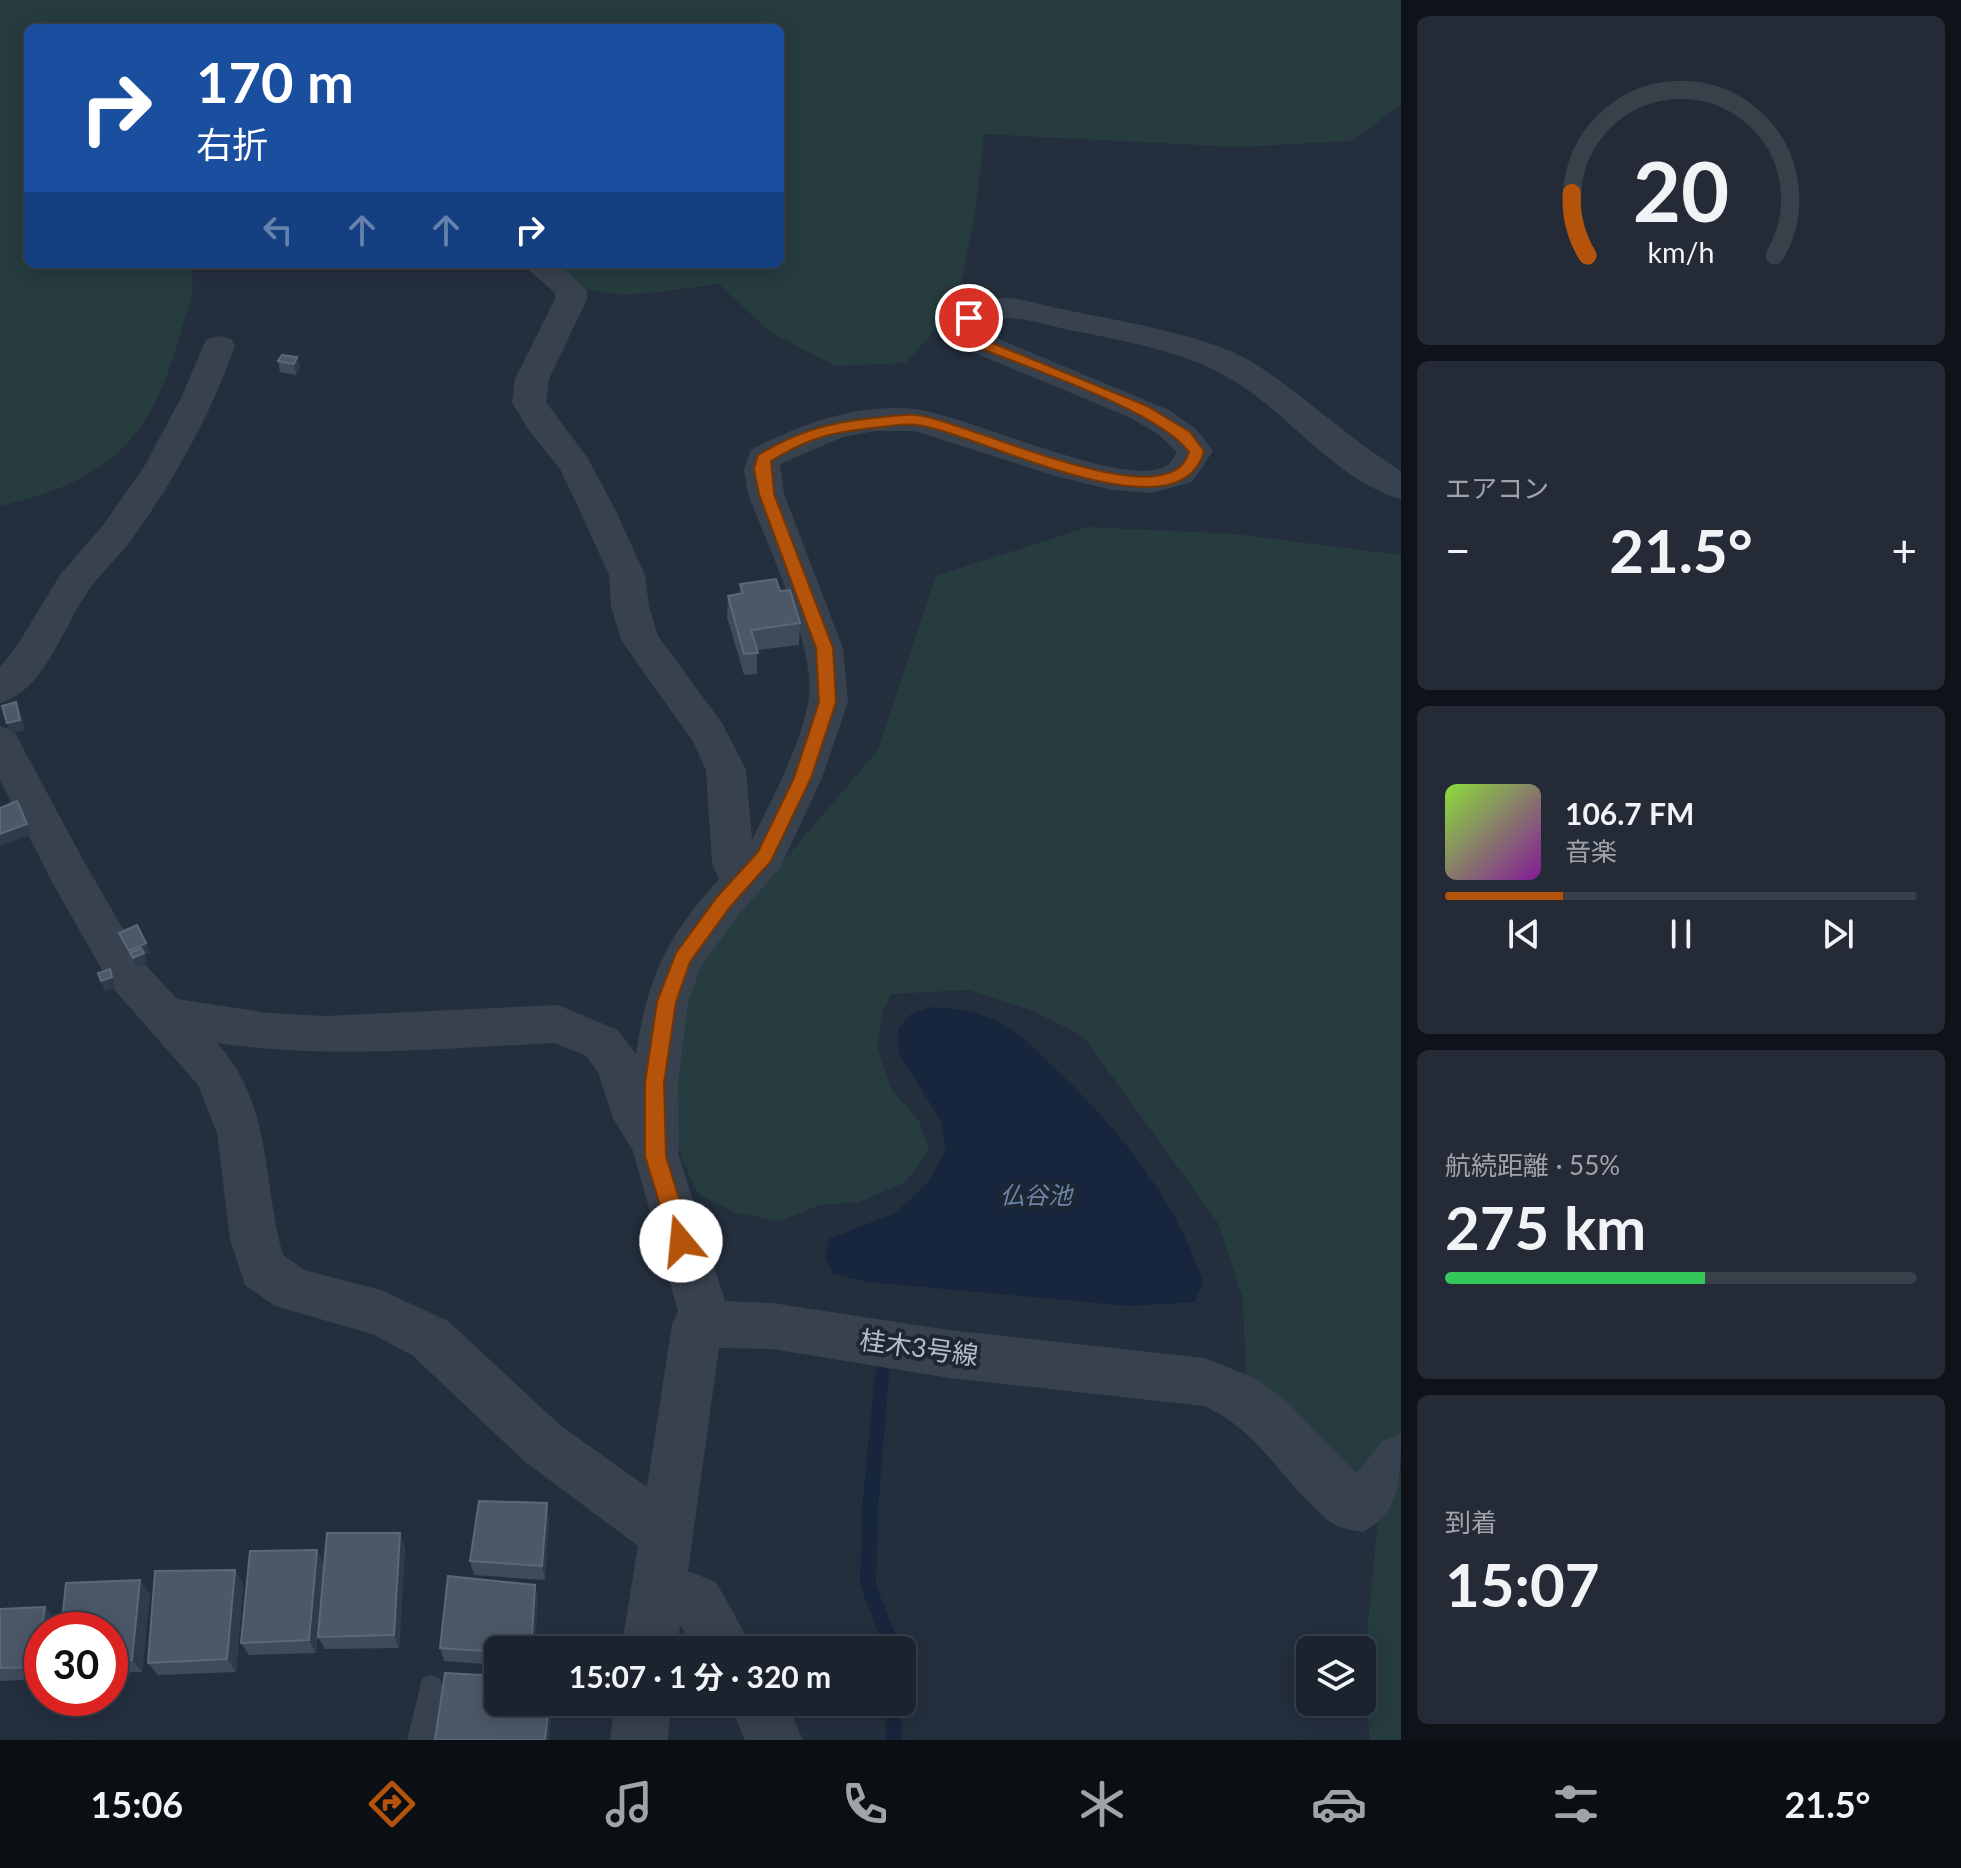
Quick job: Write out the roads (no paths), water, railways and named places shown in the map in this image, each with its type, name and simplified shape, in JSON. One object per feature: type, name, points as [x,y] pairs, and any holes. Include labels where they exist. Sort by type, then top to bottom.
[{"type":"street","points":[[543,268],[571,290],[571,299],[532,379],[529,402],[539,420],[575,465],[597,509],[627,575],[630,606],[640,640],[708,733],[726,770],[733,864],[742,882]]},
{"type":"street","points":[[655,1149],[655,1083],[666,1002],[682,959],[765,856],[802,778],[828,702],[824,648],[766,494],[763,458],[798,438],[831,428],[912,419],[936,422],[1049,463],[1120,482],[1152,481],[1183,475],[1193,464],[1196,451],[1184,435],[1170,425],[982,344],[969,318],[983,311],[1008,308],[1131,333],[1211,356],[1241,370],[1357,460],[1401,487]]},
{"type":"street","points":[[0,689],[20,669],[74,582],[117,534],[174,449],[203,390],[219,346]]},
{"type":"street","points":[[0,741],[67,870],[126,973],[217,1074],[240,1133],[254,1240],[262,1269],[292,1290],[381,1313],[430,1338],[542,1443],[666,1534]]},
{"type":"street","points":[[166,1016],[255,1030],[325,1035],[558,1024],[602,1043],[618,1063],[636,1118],[655,1149],[707,1325],[697,1324],[651,1636]]},
{"type":"street","name":"桂木3号線","points":[[707,1325],[772,1326],[949,1354],[1205,1382],[1239,1396],[1258,1411],[1348,1503],[1363,1506],[1401,1459]]},
{"type":"street","points":[[657,1589],[697,1601],[718,1636]]},
{"type":"street","points":[[639,1740],[642,1716]]},
{"type":"street","points":[[763,1716],[774,1740]]},
{"type":"lane","points":[[421,1740],[431,1688]]},
{"type":"water","name":"仏谷池","points":[[932,1007],[980,1015],[1013,1030],[1094,1107],[1138,1161],[1176,1219],[1203,1282],[1195,1302],[1129,1306],[868,1282],[833,1274],[825,1256],[829,1239],[895,1213],[927,1184],[946,1150],[940,1119],[899,1054],[898,1028],[911,1014]]},
{"type":"waterway","points":[[882,1373],[870,1511],[868,1585],[888,1636]]},
{"type":"waterway","points":[[894,1740],[895,1716]]}]
